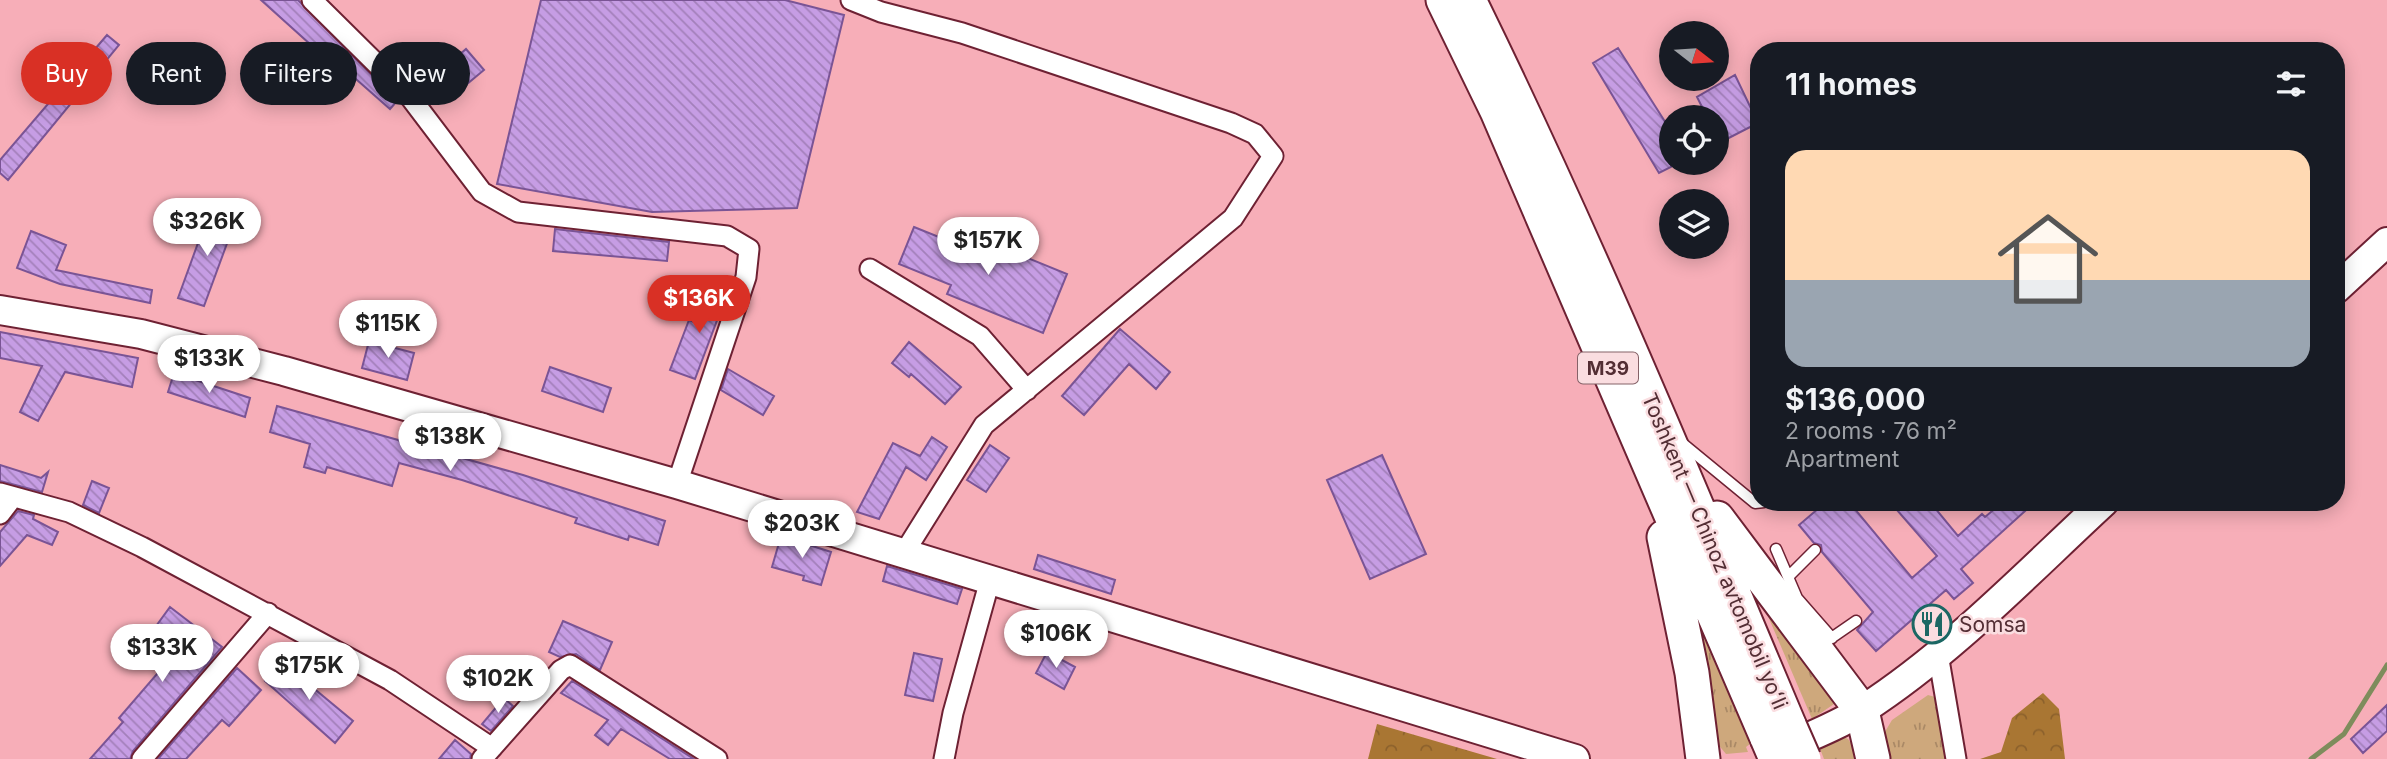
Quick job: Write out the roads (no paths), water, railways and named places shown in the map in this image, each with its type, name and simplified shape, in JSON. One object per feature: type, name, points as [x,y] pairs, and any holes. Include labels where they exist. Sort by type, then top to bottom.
[{"type":"highway","name":"Toshkent — Chinoz avtomobil yoʻli","points":[[1443,0],[1652,436]]},
{"type":"highway","name":"Toshkent — Chinoz avtomobil yoʻli","points":[[1469,0],[1516,95],[1773,746],[1804,759]]},
{"type":"highway","points":[[1652,436],[1789,594],[1823,643],[1862,711],[1873,759]]},
{"type":"highway","points":[[1652,436],[1703,759]]},
{"type":"main road","points":[[2345,281],[2387,242]]},
{"type":"main road","points":[[0,310],[154,337],[677,484],[1575,759]]},
{"type":"main road","points":[[1773,746],[1862,711],[1938,654],[2094,511]]},
{"type":"street","points":[[312,0],[410,97],[482,192],[517,212],[727,236],[749,248],[746,277],[677,484]]},
{"type":"street","points":[[851,0],[881,12],[962,33],[1231,123],[1255,135],[1273,156],[1233,218],[984,425],[904,553]]},
{"type":"street","points":[[870,269],[981,336],[1027,390]]},
{"type":"street","points":[[0,514],[6,495],[69,512],[268,613],[390,680],[487,753],[561,670],[570,665],[717,759]]},
{"type":"street","points":[[944,759],[953,713],[990,580]]},
{"type":"street","points":[[142,759],[268,613]]},
{"type":"street","points":[[1938,654],[1956,759]]},
{"type":"lane","points":[[1652,436],[1750,499]]},
{"type":"lane","points":[[1776,549],[1789,594]]},
{"type":"lane","points":[[1789,594],[1815,550]]},
{"type":"lane","points":[[1823,643],[1856,621]]},
{"type":"waterway","points":[[2311,759],[2344,734],[2387,665]]},
{"type":"place","name":"Somsa","points":[[1932,624]]}]
